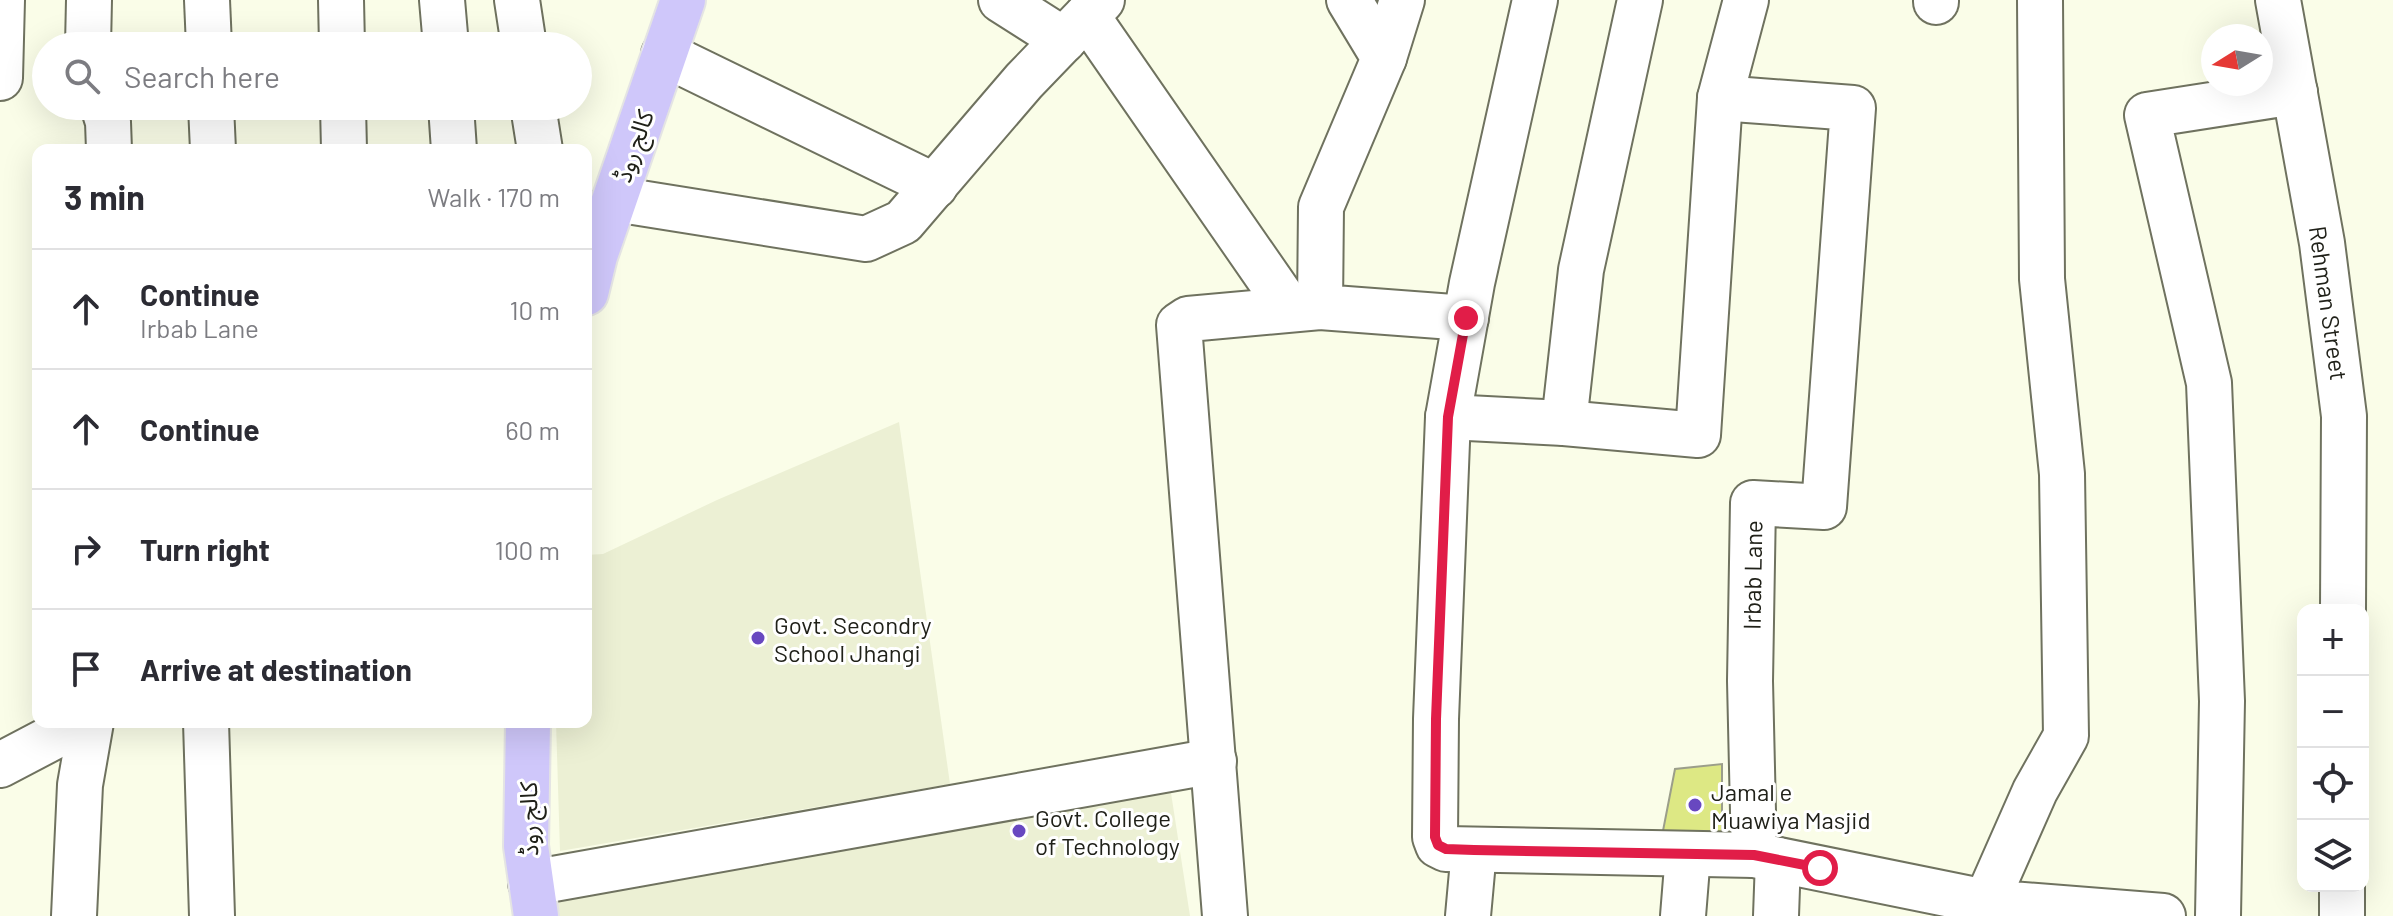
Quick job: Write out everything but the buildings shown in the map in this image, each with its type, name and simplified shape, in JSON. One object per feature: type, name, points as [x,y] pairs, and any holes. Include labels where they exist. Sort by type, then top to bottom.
[{"type":"main road","name":"کالج روڈ","points":[[592,274],[683,0]]},
{"type":"main road","name":"کالج روڈ","points":[[528,728],[526,846],[534,900]]},
{"type":"street","points":[[0,78],[2,0]]},
{"type":"street","points":[[88,32],[89,0]]},
{"type":"street","points":[[207,0],[208,32]]},
{"type":"street","points":[[341,0],[342,32]]},
{"type":"street","points":[[442,0],[445,32]]},
{"type":"street","points":[[517,0],[522,32]]},
{"type":"street","points":[[1001,0],[1085,18],[1305,308]]},
{"type":"street","points":[[1349,0],[1384,58]]},
{"type":"street","points":[[1305,308],[1321,207],[1384,58],[1402,0]]},
{"type":"street","points":[[1535,0],[1466,318],[1448,417],[1436,719],[1435,837],[1438,845],[1446,849],[1766,858],[1983,909],[2163,916]]},
{"type":"street","points":[[1564,423],[1581,270],[1640,0]]},
{"type":"street","points":[[1448,417],[1698,435],[1720,98],[1746,0]]},
{"type":"street","points":[[1983,909],[2035,791],[2066,736],[2062,474],[2042,279],[2040,0]]},
{"type":"street","name":"Rehman Street","points":[[2278,0],[2322,243],[2344,416],[2343,604]]},
{"type":"street","points":[[615,199],[866,239],[903,222],[1024,81],[1085,18]]},
{"type":"street","points":[[664,54],[935,186]]},
{"type":"street","points":[[2218,916],[2222,701],[2209,383],[2147,115],[2295,92]]},
{"type":"street","name":"Irbab Lane","points":[[1720,98],[1853,108],[1824,507],[1753,503],[1750,681],[1766,858]]},
{"type":"street","points":[[107,120],[109,144]]},
{"type":"street","points":[[212,120],[213,144]]},
{"type":"street","points":[[343,120],[344,144]]},
{"type":"street","points":[[452,120],[454,144]]},
{"type":"street","points":[[535,120],[539,144]]},
{"type":"street","points":[[1225,916],[1179,325],[1188,319],[1305,308],[1466,318]]},
{"type":"street","points":[[0,765],[71,728]]},
{"type":"street","points":[[74,916],[80,785],[90,728]]},
{"type":"street","points":[[206,728],[212,916]]},
{"type":"street","points":[[534,900],[1214,761]]},
{"type":"street","points":[[1468,916],[1474,850]]},
{"type":"street","points":[[1683,916],[1688,854]]},
{"type":"street","points":[[1766,858],[1776,916]]},
{"type":"street","points":[[2342,892],[2342,916]]},
{"type":"shaded area","name":"Govt. Secondry School Jhangi","points":[[899,422],[950,784],[560,851],[556,728],[592,728],[592,555],[603,554],[717,500]]},
{"type":"shaded area","name":"Govt. College of Technology","points":[[1169,780],[1190,916],[560,916],[554,882]]},
{"type":"place","name":"Govt. Secondry School Jhangi","points":[[758,638]]},
{"type":"place","name":"Jamal e Muawiya Masjid","points":[[1695,805]]},
{"type":"place","name":"Govt. College of Technology","points":[[1019,831]]},
{"type":"route","points":[[1466,318],[1448,417],[1436,719],[1435,837],[1438,845],[1446,849],[1474,850],[1754,855],[1820,868]]}]
